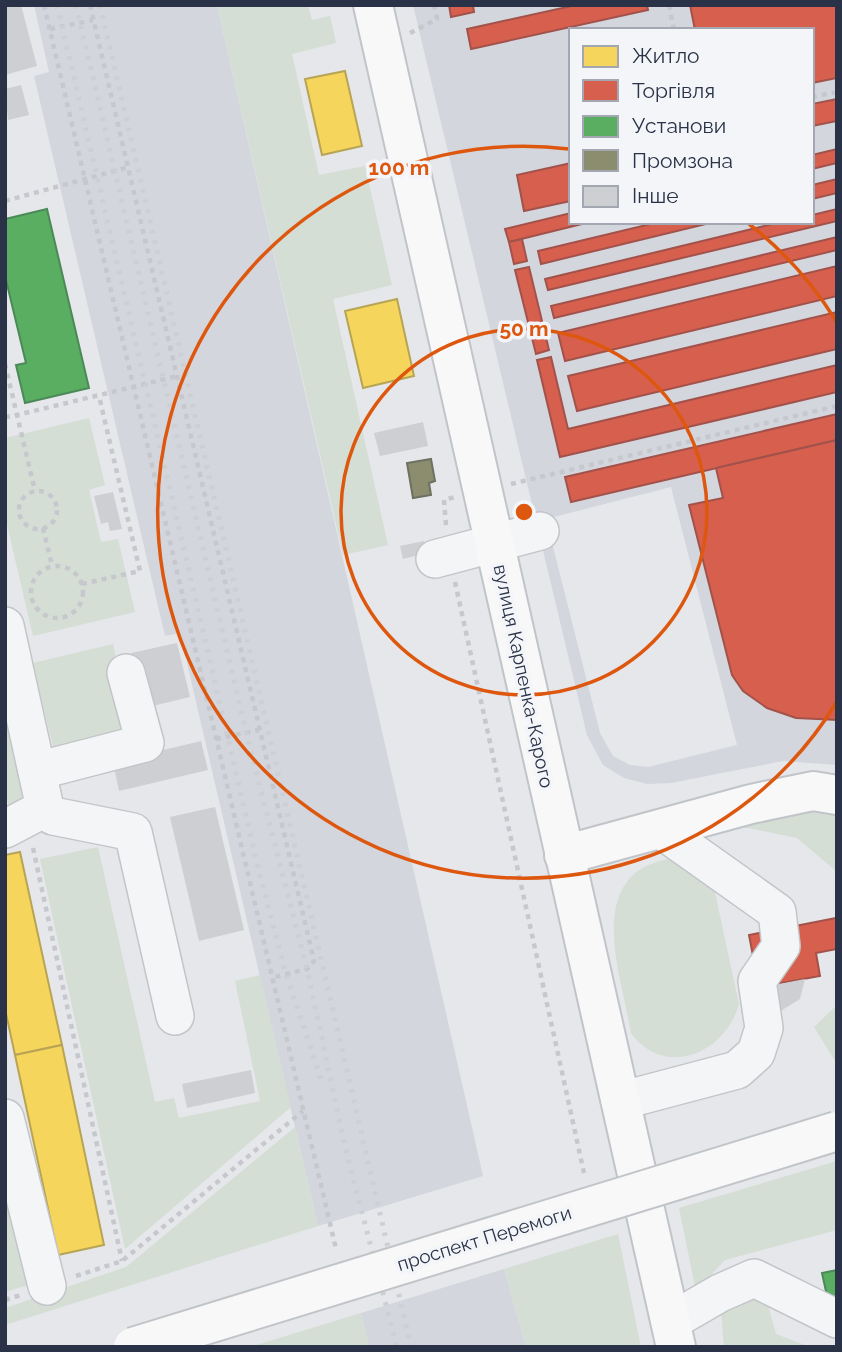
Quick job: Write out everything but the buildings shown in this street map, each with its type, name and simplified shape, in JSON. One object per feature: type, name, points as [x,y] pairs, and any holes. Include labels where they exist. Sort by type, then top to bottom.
[{"type":"main road","name":"вулиця Карпенка-Карого","points":[[373,5],[673,1335]]},
{"type":"main road","points":[[564,855],[813,791],[837,795]]},
{"type":"main road","name":"проспект Перемоги","points":[[133,1347],[837,1131]]},
{"type":"lane","points":[[442,557],[540,531]]},
{"type":"lane","points":[[5,626],[37,771],[22,821],[53,816],[133,832],[175,1016]]},
{"type":"lane","points":[[37,771],[145,743],[126,673]]},
{"type":"lane","points":[[620,1101],[737,1070],[756,1053],[764,1028],[757,981],[781,946],[777,912],[660,829]]},
{"type":"lane","points":[[5,1118],[47,1286]]},
{"type":"lane","points":[[673,1335],[720,1293],[754,1278],[837,1319]]},
{"type":"path","points":[[44,5],[336,1249]]},
{"type":"path","points":[[90,5],[314,961],[307,969],[271,978]]},
{"type":"path","points":[[382,47],[437,19],[434,5]]},
{"type":"path","points":[[669,5],[674,28]]},
{"type":"path","points":[[50,29],[93,20]]},
{"type":"path","points":[[814,97],[837,92]]},
{"type":"path","points":[[5,201],[130,167]]},
{"type":"path","points":[[5,364],[35,491]]},
{"type":"path","points":[[5,418],[178,376]]},
{"type":"path","points":[[82,584],[140,571],[99,396]]},
{"type":"path","points":[[584,1172],[442,557],[444,500],[837,405]]},
{"type":"path","points":[[35,491],[50,493],[56,501],[58,511],[55,521],[43,528],[27,526],[20,518],[18,508],[22,499],[35,491]]},
{"type":"path","points":[[43,528],[52,566]]},
{"type":"path","points":[[52,566],[71,570],[82,584],[83,597],[72,614],[63,618],[43,615],[36,608],[31,588],[34,578],[52,566]]},
{"type":"path","points":[[216,739],[260,730]]},
{"type":"path","points":[[22,821],[32,844],[122,1261],[303,1111]]},
{"type":"shaded area","points":[[34,5],[217,5],[483,1176],[318,1226],[180,633],[165,636],[34,76],[49,72]]},
{"type":"shaded area","points":[[217,5],[308,5],[312,20],[330,16],[336,43],[292,54],[319,175],[365,166],[392,285],[333,299],[388,545],[343,555]]},
{"type":"shaded area","points":[[413,5],[837,5],[837,765],[783,761],[671,783],[647,784],[624,778],[603,765],[587,735]],"holes":[[[671,487],[737,745],[648,767],[630,765],[613,756],[600,733],[546,519]]]},
{"type":"shaded area","points":[[89,418],[105,485],[89,490],[101,542],[118,539],[135,612],[33,636],[5,516],[5,438]]},
{"type":"shaded area","points":[[113,644],[136,740],[56,759],[33,663]]},
{"type":"shaded area","points":[[5,690],[29,797],[11,815],[5,789]]},
{"type":"shaded area","points":[[783,809],[837,815],[837,872],[797,838],[748,828],[709,825]]},
{"type":"shaded area","points":[[98,847],[155,1102],[174,1098],[179,1118],[260,1101],[235,981],[260,975],[291,1107],[125,1249],[40,859]]},
{"type":"shaded area","points":[[668,859],[686,863],[714,888],[739,1004],[732,1021],[721,1036],[692,1055],[676,1057],[660,1055],[645,1047],[631,1033],[616,956],[614,930],[616,906],[625,885],[642,869]]},
{"type":"shaded area","points":[[837,1005],[837,1064],[814,1027]]},
{"type":"shaded area","points":[[295,1127],[318,1226],[5,1325],[5,1308],[126,1267]]},
{"type":"shaded area","points":[[5,1150],[38,1282],[5,1292]]},
{"type":"shaded area","points":[[837,1161],[837,1230],[725,1260],[696,1291],[679,1208]]},
{"type":"shaded area","points":[[618,1234],[641,1347],[526,1347],[504,1269]]},
{"type":"shaded area","points":[[504,1269],[526,1347],[369,1347],[361,1313]]},
{"type":"shaded area","points":[[732,1297],[766,1298],[776,1334],[810,1347],[724,1347],[721,1311]]},
{"type":"shaded area","points":[[361,1313],[369,1347],[250,1347]]},
{"type":"railway","points":[[57,5],[258,867],[286,974],[323,1085]]},
{"type":"railway","points":[[76,5],[246,732],[307,969],[347,1155],[397,1347]]},
{"type":"railway","points":[[100,5],[411,1347]]}]
